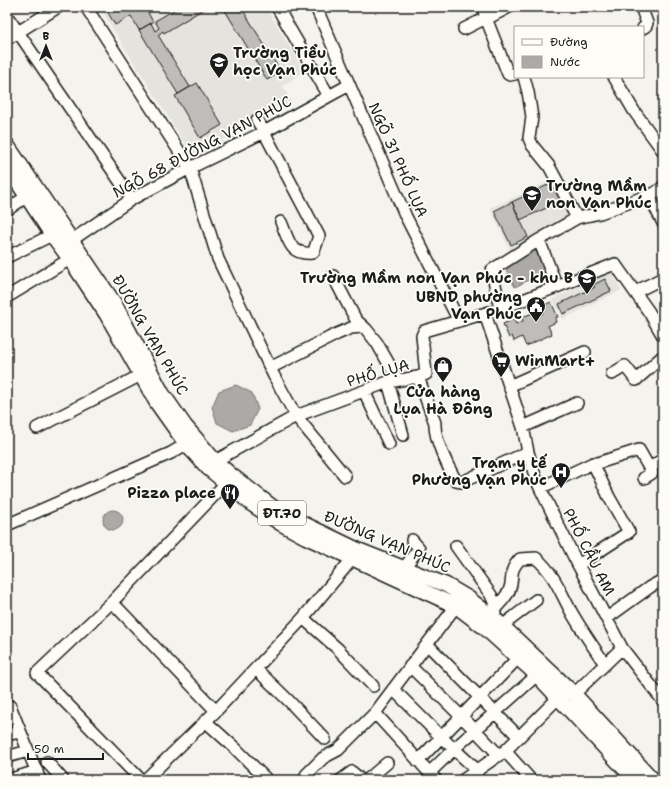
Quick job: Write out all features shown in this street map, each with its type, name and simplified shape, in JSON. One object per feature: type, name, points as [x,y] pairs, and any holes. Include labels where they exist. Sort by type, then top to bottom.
[{"type":"main road","name":"ĐƯỜNG VẠN PHÚC","points":[[9,150],[114,303],[146,373],[156,403],[186,444],[208,468],[253,505],[280,523],[306,537],[404,568],[446,585],[498,618],[537,675],[559,697],[631,779]]},
{"type":"main road","name":"ĐƯỜNG VẠN PHÚC","points":[[7,166],[146,373],[185,426],[215,461],[279,512],[456,606],[522,653],[574,694],[653,780]]},
{"type":"street","points":[[7,39],[58,7]]},
{"type":"street","points":[[86,7],[190,168],[218,258],[270,368],[296,416],[345,476]]},
{"type":"street","points":[[276,7],[329,96]]},
{"type":"street","name":"NGÕ 31 PHỐ LỤA","points":[[316,7],[406,217],[459,321]]},
{"type":"street","points":[[483,7],[486,19],[508,74],[514,74]]},
{"type":"street","points":[[464,29],[509,7]]},
{"type":"street","points":[[641,7],[647,23],[647,26],[644,28]]},
{"type":"street","points":[[7,16],[132,199]]},
{"type":"street","points":[[524,78],[532,117],[529,138],[532,145],[549,166],[577,218]]},
{"type":"street","points":[[615,78],[634,111],[663,151]]},
{"type":"street","name":"NGÕ 68 ĐƯỜNG VẠN PHÚC","points":[[72,240],[132,199],[190,168],[264,132],[350,85]]},
{"type":"street","points":[[257,120],[319,236],[312,253],[302,254],[295,251],[290,244],[281,222]]},
{"type":"street","points":[[500,309],[492,270],[577,218],[600,213],[649,195],[663,187]]},
{"type":"street","points":[[649,195],[663,223]]},
{"type":"street","points":[[7,210],[27,196]]},
{"type":"street","points":[[7,257],[52,235]]},
{"type":"street","points":[[539,240],[557,287]]},
{"type":"street","points":[[7,297],[70,258]]},
{"type":"street","name":"PHỐ LỤA","points":[[215,461],[296,416],[393,381],[418,377],[425,374],[423,332],[500,309],[615,264],[635,292]]},
{"type":"street","points":[[333,276],[356,320],[378,343],[393,381],[403,435]]},
{"type":"street","points":[[663,278],[635,292],[663,336]]},
{"type":"street","name":"PHỐ CẦU AM","points":[[485,314],[523,427],[528,452],[540,488],[578,565],[622,648],[663,701]]},
{"type":"street","points":[[270,368],[337,334],[352,328],[362,327]]},
{"type":"street","points":[[509,386],[585,352]]},
{"type":"street","points":[[612,374],[625,366],[636,380],[663,356]]},
{"type":"street","points":[[37,428],[146,373]]},
{"type":"street","points":[[418,377],[435,423],[434,430],[436,439],[455,480],[462,482],[528,452]]},
{"type":"street","points":[[364,391],[389,444]]},
{"type":"street","points":[[523,427],[577,403]]},
{"type":"street","points":[[7,525],[171,453],[186,444]]},
{"type":"street","points":[[540,488],[593,463],[598,463],[639,450],[647,473],[663,459]]},
{"type":"street","points":[[578,565],[629,532],[609,497],[593,463]]},
{"type":"street","points":[[141,780],[37,673],[112,602],[226,484]]},
{"type":"street","points":[[404,568],[419,548],[412,540]]},
{"type":"street","points":[[456,546],[491,595],[498,618]]},
{"type":"street","points":[[144,780],[206,721],[256,669],[303,618],[356,554]]},
{"type":"street","points":[[498,618],[512,583],[511,573],[514,566],[520,559],[536,558],[546,566],[560,588],[573,614],[605,664]]},
{"type":"street","points":[[607,618],[650,587],[663,580]]},
{"type":"street","points":[[498,618],[536,600]]},
{"type":"street","points":[[112,602],[216,711]]},
{"type":"street","points":[[305,778],[324,758],[338,750],[375,713],[456,606]]},
{"type":"street","points":[[303,618],[338,649],[373,686]]},
{"type":"street","points":[[427,644],[519,737]]},
{"type":"street","points":[[574,694],[622,648]]},
{"type":"street","points":[[418,760],[522,653]]},
{"type":"street","points":[[410,666],[475,730],[531,780]]},
{"type":"street","points":[[256,669],[325,739]]},
{"type":"street","points":[[375,713],[432,777],[455,748],[537,675]]},
{"type":"street","points":[[393,688],[441,737],[455,748],[478,771]]},
{"type":"street","points":[[463,780],[502,753],[559,697]]},
{"type":"street","points":[[8,780],[38,776],[19,732],[10,706]]},
{"type":"street","points":[[206,721],[266,779]]},
{"type":"street","points":[[7,736],[19,732]]},
{"type":"street","points":[[7,757],[28,751]]},
{"type":"street","points":[[47,762],[63,780]]},
{"type":"street","points":[[367,780],[386,763]]},
{"type":"street","points":[[341,780],[352,772],[361,780]]},
{"type":"shaded area","name":"Trường Tiểu học Vạn Phúc","points":[[99,7],[266,7],[304,71],[283,86],[291,102],[198,154],[191,153]]},
{"type":"shaded area","name":"Trường Mầm non Vạn Phúc","points":[[556,179],[574,215],[510,250],[490,208]]},
{"type":"shaded area","name":"Trường Mầm non Vạn Phúc - khu B","points":[[611,272],[621,290],[563,319],[552,299]]},
{"type":"water","points":[[534,248],[546,271],[515,287],[503,264]]},
{"type":"water","points":[[236,385],[252,393],[258,409],[250,425],[233,431],[217,423],[212,407],[219,391]]},
{"type":"water","points":[[109,510],[117,510],[123,516],[123,524],[117,530],[109,530],[103,524],[103,516]]},
{"type":"building","points":[[109,7],[145,7],[153,22],[139,30],[131,16],[115,25],[106,9]]},
{"type":"building","points":[[179,7],[207,7],[164,33],[163,31],[158,35],[190,87],[178,94],[139,30],[151,23],[155,31],[159,28],[155,21]]},
{"type":"building","points":[[223,7],[241,7],[281,72],[267,80]]},
{"type":"building","points":[[197,83],[222,125],[200,138],[175,96]]},
{"type":"building","points":[[556,181],[567,203],[553,209],[551,206],[520,220],[512,202]]},
{"type":"building","points":[[512,202],[528,237],[511,245],[494,211]]},
{"type":"building","points":[[605,279],[611,291],[563,314],[559,304],[595,287],[593,285]]},
{"type":"building","name":"UBND phường Vạn Phúc","points":[[551,302],[558,317],[555,318],[556,322],[548,326],[552,334],[526,346],[522,337],[514,341],[512,336],[509,338],[503,324],[514,319],[516,324],[523,321],[522,317],[533,313],[535,317],[543,313],[540,307]]},
{"type":"place","name":"Trường Tiểu học Vạn Phúc","points":[[219,79]]},
{"type":"place","name":"Trường Mầm non Vạn Phúc","points":[[532,212]]},
{"type":"place","name":"Trường Mầm non Vạn Phúc - khu B","points":[[587,295]]},
{"type":"place","name":"UBND phường Vạn Phúc","points":[[536,323]]},
{"type":"place","name":"WinMart+","points":[[501,378]]},
{"type":"place","name":"Cửa hàng Lụa Hà Đông","points":[[443,383]]},
{"type":"place","name":"Trạm y tế Phường Vạn Phúc","points":[[561,489]]},
{"type":"place","name":"Pizza place","points":[[230,510]]}]
